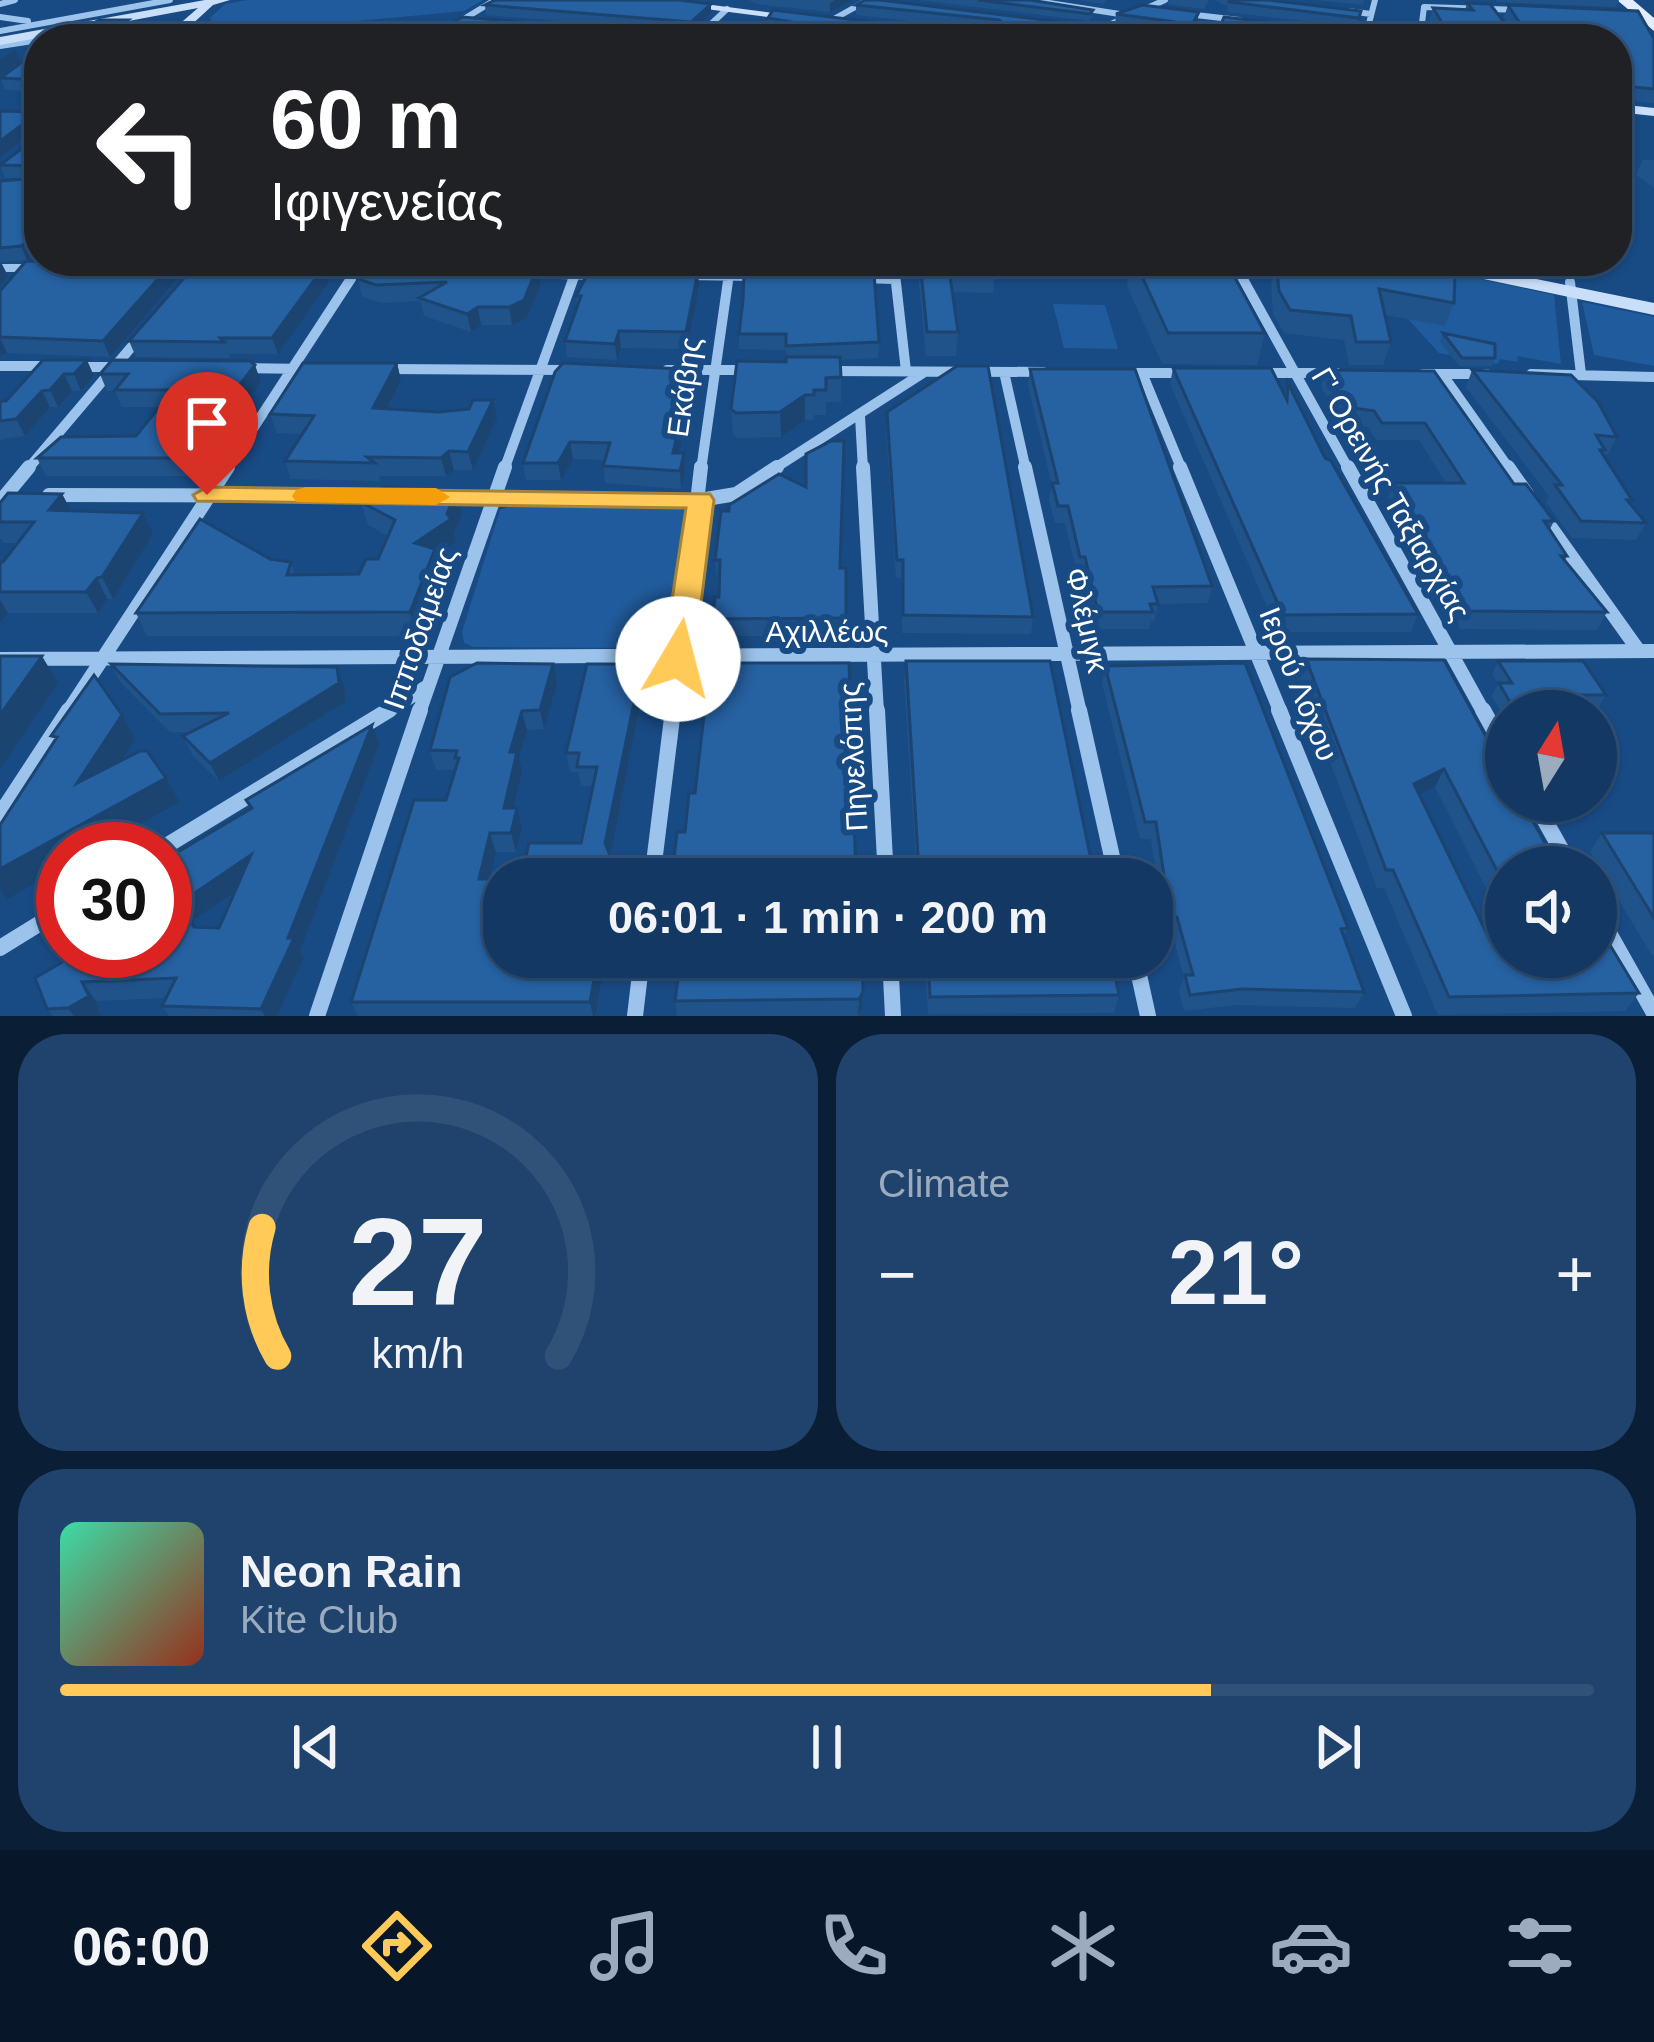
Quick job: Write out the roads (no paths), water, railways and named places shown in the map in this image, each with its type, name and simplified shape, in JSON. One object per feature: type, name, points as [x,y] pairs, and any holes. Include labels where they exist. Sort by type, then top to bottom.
[{"type":"main road","points":[[1622,7],[1648,13]]},
{"type":"street","points":[[0,4],[15,0]]},
{"type":"street","points":[[66,24],[194,0]]},
{"type":"street","points":[[455,24],[495,0]]},
{"type":"street","points":[[642,0],[856,23]]},
{"type":"street","points":[[1030,0],[1126,15]]},
{"type":"street","points":[[1107,24],[1165,0]]},
{"type":"street","points":[[1369,24],[1375,0]]},
{"type":"street","points":[[66,24],[218,1]]},
{"type":"street","points":[[186,24],[218,1]]},
{"type":"street","points":[[832,20],[867,1],[886,4]]},
{"type":"street","points":[[1487,4],[1499,24]]},
{"type":"street","points":[[1422,24],[1424,7],[1487,4],[1533,11]]},
{"type":"street","points":[[66,24],[166,6],[197,15]]},
{"type":"street","points":[[710,24],[727,9]]},
{"type":"street","points":[[1144,9],[1255,22]]},
{"type":"street","points":[[1331,9],[1371,14]]},
{"type":"street","points":[[0,16],[44,24]]},
{"type":"street","points":[[0,36],[10,18]]},
{"type":"street","points":[[462,20],[484,22]]},
{"type":"street","points":[[15,283],[24,274]]},
{"type":"street","points":[[0,815],[353,276]]},
{"type":"street","name":"Ιπποδαμείας","points":[[317,1016],[573,276]]},
{"type":"street","points":[[727,276],[769,277]]},
{"type":"street","name":"Εκάβης","points":[[654,858],[727,276]]},
{"type":"street","points":[[895,276],[905,371]]},
{"type":"street","name":"Γ' Ορεινής Ταξιαρχίας","points":[[1241,276],[1485,715]]},
{"type":"street","points":[[1507,276],[1654,309]]},
{"type":"street","points":[[1550,276],[1570,287]]},
{"type":"street","points":[[853,278],[895,279]]},
{"type":"street","points":[[1570,287],[1581,374]]},
{"type":"street","points":[[1599,294],[1654,300]]},
{"type":"street","points":[[2,498],[156,319]]},
{"type":"street","points":[[0,366],[136,367]]},
{"type":"street","points":[[224,368],[335,369]]},
{"type":"street","points":[[380,369],[583,370]]},
{"type":"street","points":[[648,370],[755,370]]},
{"type":"street","points":[[820,371],[1050,372]]},
{"type":"street","points":[[422,496],[700,500],[736,494],[925,371]]},
{"type":"street","name":"Φλέμιγκ","points":[[1004,372],[1113,858]]},
{"type":"street","points":[[1119,373],[1206,373]]},
{"type":"street","name":"Ιερού Λόχου","points":[[1142,373],[1404,1016]]},
{"type":"street","points":[[1249,373],[1356,374]]},
{"type":"street","points":[[1399,374],[1654,377]]},
{"type":"street","points":[[1442,374],[1647,651]]},
{"type":"street","name":"Πηνελόπης","points":[[860,416],[885,858]]},
{"type":"street","points":[[2,498],[398,496]]},
{"type":"street","name":"Αχιλλέως","points":[[0,659],[1258,657],[1647,651]]},
{"type":"street","points":[[192,830],[429,685]]},
{"type":"street","points":[[0,948],[36,926]]},
{"type":"street","points":[[1617,947],[1654,1012]]},
{"type":"street","points":[[635,1016],[640,978]]},
{"type":"street","points":[[891,978],[893,1016]]},
{"type":"street","points":[[1140,978],[1148,1016]]}]
